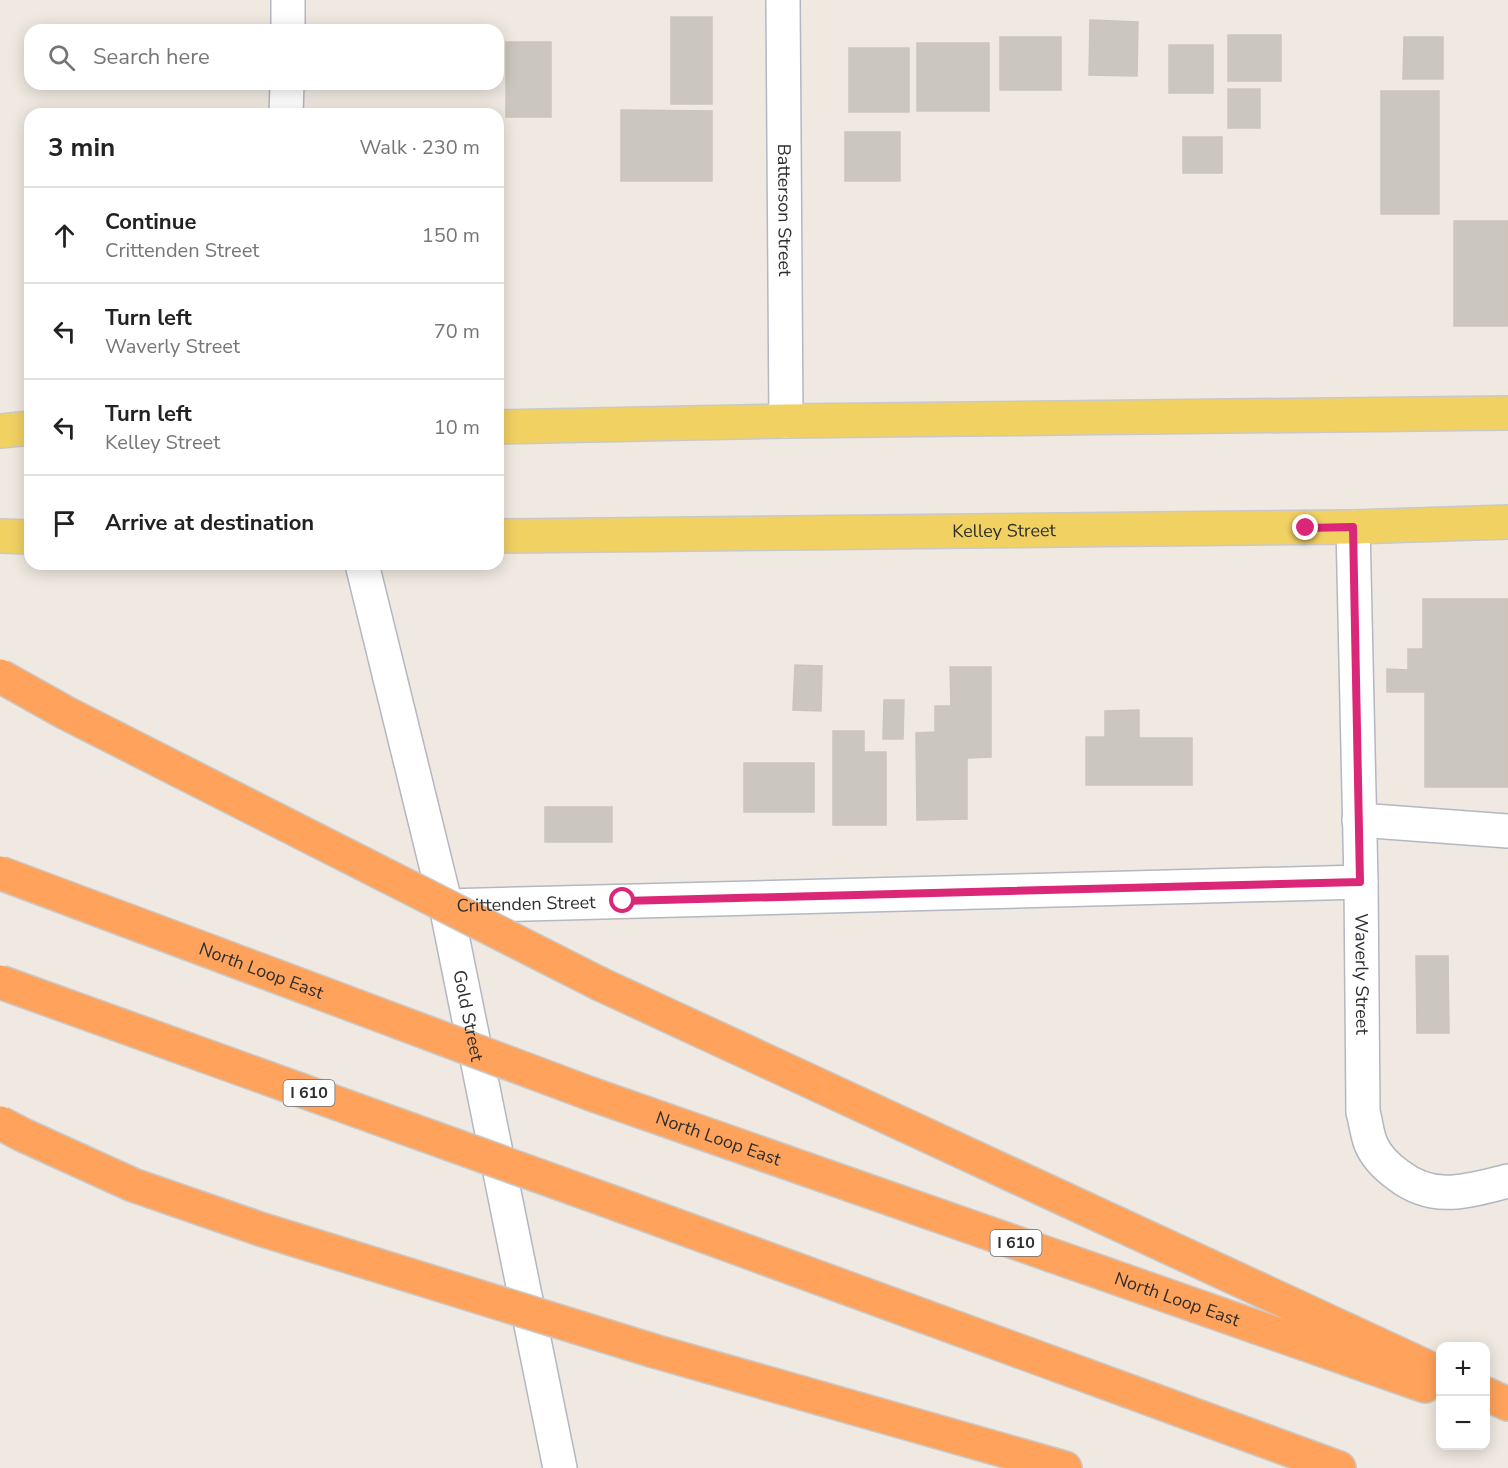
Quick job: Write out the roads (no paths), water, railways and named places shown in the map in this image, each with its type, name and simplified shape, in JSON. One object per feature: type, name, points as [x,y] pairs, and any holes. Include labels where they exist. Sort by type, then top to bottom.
[{"type":"highway","points":[[0,676],[66,713],[600,984],[1436,1371]]},
{"type":"highway","name":"North Loop East","points":[[0,873],[591,1094],[1436,1391]]},
{"type":"highway","name":"I 610","points":[[0,982],[617,1204],[1339,1468]]},
{"type":"highway","points":[[0,1123],[133,1185],[260,1229],[654,1351],[1065,1468]]},
{"type":"highway","points":[[1490,1396],[1508,1404]]},
{"type":"highway","points":[[1490,1410],[1508,1416]]},
{"type":"main road","points":[[504,427],[786,421],[1508,413]]},
{"type":"main road","points":[[0,432],[24,429]]},
{"type":"main road","name":"Kelley Street","points":[[504,536],[1353,527],[1508,522]]},
{"type":"main road","points":[[0,537],[24,537]]},
{"type":"street","points":[[288,0],[288,24]]},
{"type":"street","name":"Batterson Street","points":[[783,0],[786,421]]},
{"type":"street","points":[[286,108],[287,90]]},
{"type":"street","name":"Waverly Street","points":[[1353,527],[1364,1112],[1371,1144],[1386,1167],[1411,1185],[1441,1193],[1470,1190],[1508,1181]]},
{"type":"street","name":"Gold Street","points":[[363,570],[446,906],[560,1468]]},
{"type":"street","points":[[1359,820],[1508,831]]},
{"type":"street","name":"Crittenden Street","points":[[446,906],[1360,882]]}]
